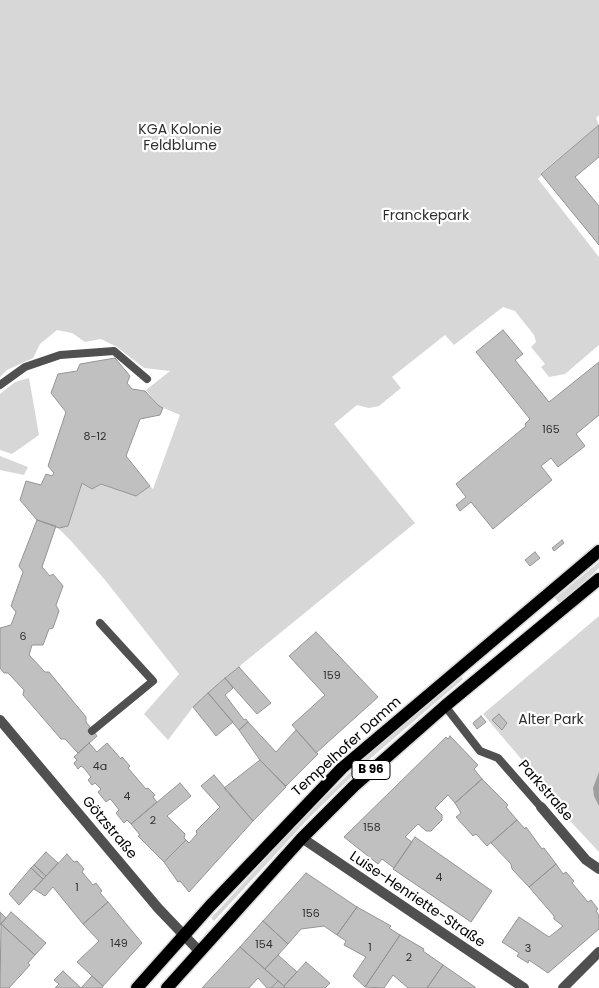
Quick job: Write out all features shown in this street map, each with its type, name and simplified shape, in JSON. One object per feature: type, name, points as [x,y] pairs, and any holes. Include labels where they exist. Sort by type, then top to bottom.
[{"type":"main road","name":"Tempelhofer Damm","points":[[137,988],[287,823],[342,768],[599,551]]},
{"type":"main road","name":"B 96","points":[[167,988],[302,838],[354,786],[445,706],[599,579]]},
{"type":"street","name":"Götzstraße","points":[[0,720],[183,936],[199,951]]},
{"type":"street","name":"Parkstraße","points":[[541,807],[586,860],[599,869]]},
{"type":"street","name":"Luise-Henriette-Straße","points":[[302,838],[519,987]]},
{"type":"street","points":[[563,988],[599,952]]},
{"type":"lane","points":[[0,385],[24,367],[60,355],[114,351],[147,379]]},
{"type":"lane","points":[[92,731],[153,681],[100,623]]},
{"type":"lane","name":"Parkstraße","points":[[445,706],[480,751],[498,758],[541,807]]},
{"type":"green space","points":[[0,0],[599,0],[599,115],[596,118],[599,125],[541,173],[542,175],[538,179],[599,257],[599,345],[565,374],[549,377],[541,367],[545,364],[531,347],[536,342],[534,335],[515,311],[503,307],[454,345],[445,335],[392,377],[401,388],[379,406],[369,408],[357,405],[334,424],[415,523],[225,678],[193,707],[168,740],[144,714],[179,674],[105,580],[56,526],[68,526],[82,483],[92,489],[101,484],[136,496],[150,486],[153,489],[180,415],[159,406],[146,390],[170,371],[144,368],[117,347],[101,339],[85,342],[72,333],[57,330],[40,344],[33,358],[7,370],[0,377]]},
{"type":"green space","points":[[29,378],[39,435],[12,454],[0,450],[0,394],[15,382]]},
{"type":"green space","points":[[0,456],[28,467],[24,475],[0,470]]},
{"type":"green space","points":[[599,562],[599,568],[560,604],[555,598]]},
{"type":"green space","name":"Alter Park","points":[[599,616],[599,852],[547,796],[550,793],[483,714]]},
{"type":"green space","points":[[461,677],[463,679],[372,757],[308,819],[214,921],[211,918],[305,816],[369,754]]},
{"type":"shaded area","points":[[599,772],[599,806],[594,796],[593,788]]},
{"type":"building","points":[[599,125],[599,157],[575,177],[599,206],[599,245],[541,174]]},
{"type":"building","points":[[503,330],[523,354],[515,360],[549,402],[599,362],[599,415],[576,434],[585,446],[558,467],[551,458],[541,466],[552,480],[493,529],[471,502],[460,511],[456,505],[466,497],[456,484],[526,426],[525,424],[530,419],[476,352]]},
{"type":"building","points":[[115,358],[130,376],[127,383],[132,389],[145,391],[163,408],[160,415],[140,419],[126,456],[150,486],[136,496],[101,484],[92,489],[82,483],[68,526],[59,528],[37,520],[20,500],[26,481],[41,485],[46,474],[52,476],[54,473],[48,466],[66,412],[51,393],[58,374],[77,371],[80,364]]},
{"type":"building","points":[[37,520],[56,526],[42,567],[50,576],[53,574],[63,586],[56,605],[59,611],[53,628],[49,629],[43,645],[32,645],[29,655],[45,672],[49,672],[86,717],[86,722],[97,736],[78,753],[65,739],[61,739],[23,695],[24,690],[8,673],[4,673],[0,668],[0,628],[11,625],[16,612],[11,606],[23,572],[19,566]]},
{"type":"building","points":[[562,540],[564,543],[554,551],[552,548]]},
{"type":"building","points":[[535,552],[540,558],[530,566],[525,560]]},
{"type":"building","points":[[316,632],[378,697],[316,753],[292,725],[325,695],[289,656]]},
{"type":"building","points":[[239,667],[271,703],[257,714],[225,678]]},
{"type":"building","points":[[225,678],[233,688],[225,695],[244,720],[246,719],[248,722],[239,730],[208,693]]},
{"type":"building","points":[[208,693],[233,722],[216,736],[193,707]]},
{"type":"building","points":[[499,714],[507,723],[502,730],[492,720]]},
{"type":"building","points":[[481,716],[486,722],[477,729],[473,723]]},
{"type":"building","points":[[248,722],[276,752],[296,730],[318,754],[286,786],[260,760],[239,730]]},
{"type":"building","points":[[450,736],[478,765],[474,769],[482,779],[455,803],[448,795],[435,808],[442,815],[442,820],[431,831],[426,831],[418,824],[405,837],[412,842],[394,868],[382,859],[378,864],[344,837],[446,737],[448,739]]},
{"type":"building","points":[[89,743],[97,752],[107,743],[130,766],[128,768],[146,789],[148,788],[155,795],[153,797],[157,802],[131,824],[127,820],[124,823],[116,813],[119,810],[113,802],[110,799],[106,802],[98,792],[101,789],[95,783],[92,785],[88,780],[91,777],[84,768],[81,766],[78,769],[74,763],[77,760],[74,757]]},
{"type":"building","points":[[260,760],[286,787],[253,821],[224,788]]},
{"type":"building","points":[[214,775],[253,821],[189,892],[180,881],[178,882],[164,862],[186,840],[189,843],[197,834],[196,831],[220,807],[201,786]]},
{"type":"building","points":[[482,779],[508,805],[506,807],[517,820],[487,846],[476,834],[473,836],[456,817],[461,813],[455,803]]},
{"type":"building","points":[[180,783],[191,796],[167,816],[185,834],[184,838],[186,840],[164,862],[138,836],[140,835],[131,824]]},
{"type":"building","points":[[517,820],[525,829],[526,827],[556,864],[529,887],[491,843]]},
{"type":"building","points":[[415,837],[492,891],[471,922],[393,869]]},
{"type":"building","points":[[46,852],[58,863],[46,876],[34,865]]},
{"type":"building","points":[[67,854],[84,869],[82,872],[93,885],[96,883],[102,891],[100,893],[108,902],[83,924],[53,887],[45,896],[34,889]]},
{"type":"building","points":[[556,864],[563,874],[566,872],[574,881],[572,883],[588,902],[591,900],[598,909],[596,911],[599,915],[599,929],[548,973],[529,960],[528,963],[517,956],[519,953],[502,942],[519,917],[549,937],[563,926],[554,919],[554,916],[529,887]]},
{"type":"building","points":[[34,865],[46,876],[43,879],[31,868]]},
{"type":"building","points":[[31,868],[43,879],[19,905],[9,894]]},
{"type":"building","points":[[306,873],[357,907],[337,935],[324,926],[301,929],[288,944],[263,921]]},
{"type":"building","points":[[108,902],[142,943],[103,986],[77,962],[99,941],[83,924]]},
{"type":"building","points":[[357,907],[391,926],[389,928],[400,935],[365,987],[353,976],[366,957],[344,945],[346,941],[337,935]]},
{"type":"building","points":[[0,912],[6,918],[0,925]]},
{"type":"building","points":[[11,912],[46,943],[35,955],[1,924]]},
{"type":"building","points":[[263,921],[288,944],[265,969],[240,947]]},
{"type":"building","points":[[1,924],[35,955],[28,963],[30,965],[9,988],[0,988]]},
{"type":"building","points":[[400,935],[424,949],[423,951],[443,965],[427,988],[408,988],[393,975],[384,988],[365,987]]},
{"type":"building","points":[[240,947],[278,981],[271,988],[267,988],[258,978],[249,988],[202,988]]},
{"type":"building","points":[[278,955],[297,972],[284,986],[265,969]]},
{"type":"building","points":[[306,962],[330,983],[325,988],[285,988],[284,986]]},
{"type":"building","points":[[443,965],[475,987],[475,988],[427,988]]},
{"type":"building","points":[[63,971],[81,988],[55,988],[59,984],[54,980]]},
{"type":"building","points":[[92,976],[103,986],[102,988],[81,988]]},
{"type":"building","points":[[278,981],[285,988],[271,988]]},
{"type":"park label","name":"KGA Kolonie Feldblume","points":[[180,138]]},
{"type":"park label","name":"Franckepark","points":[[426,216]]}]
